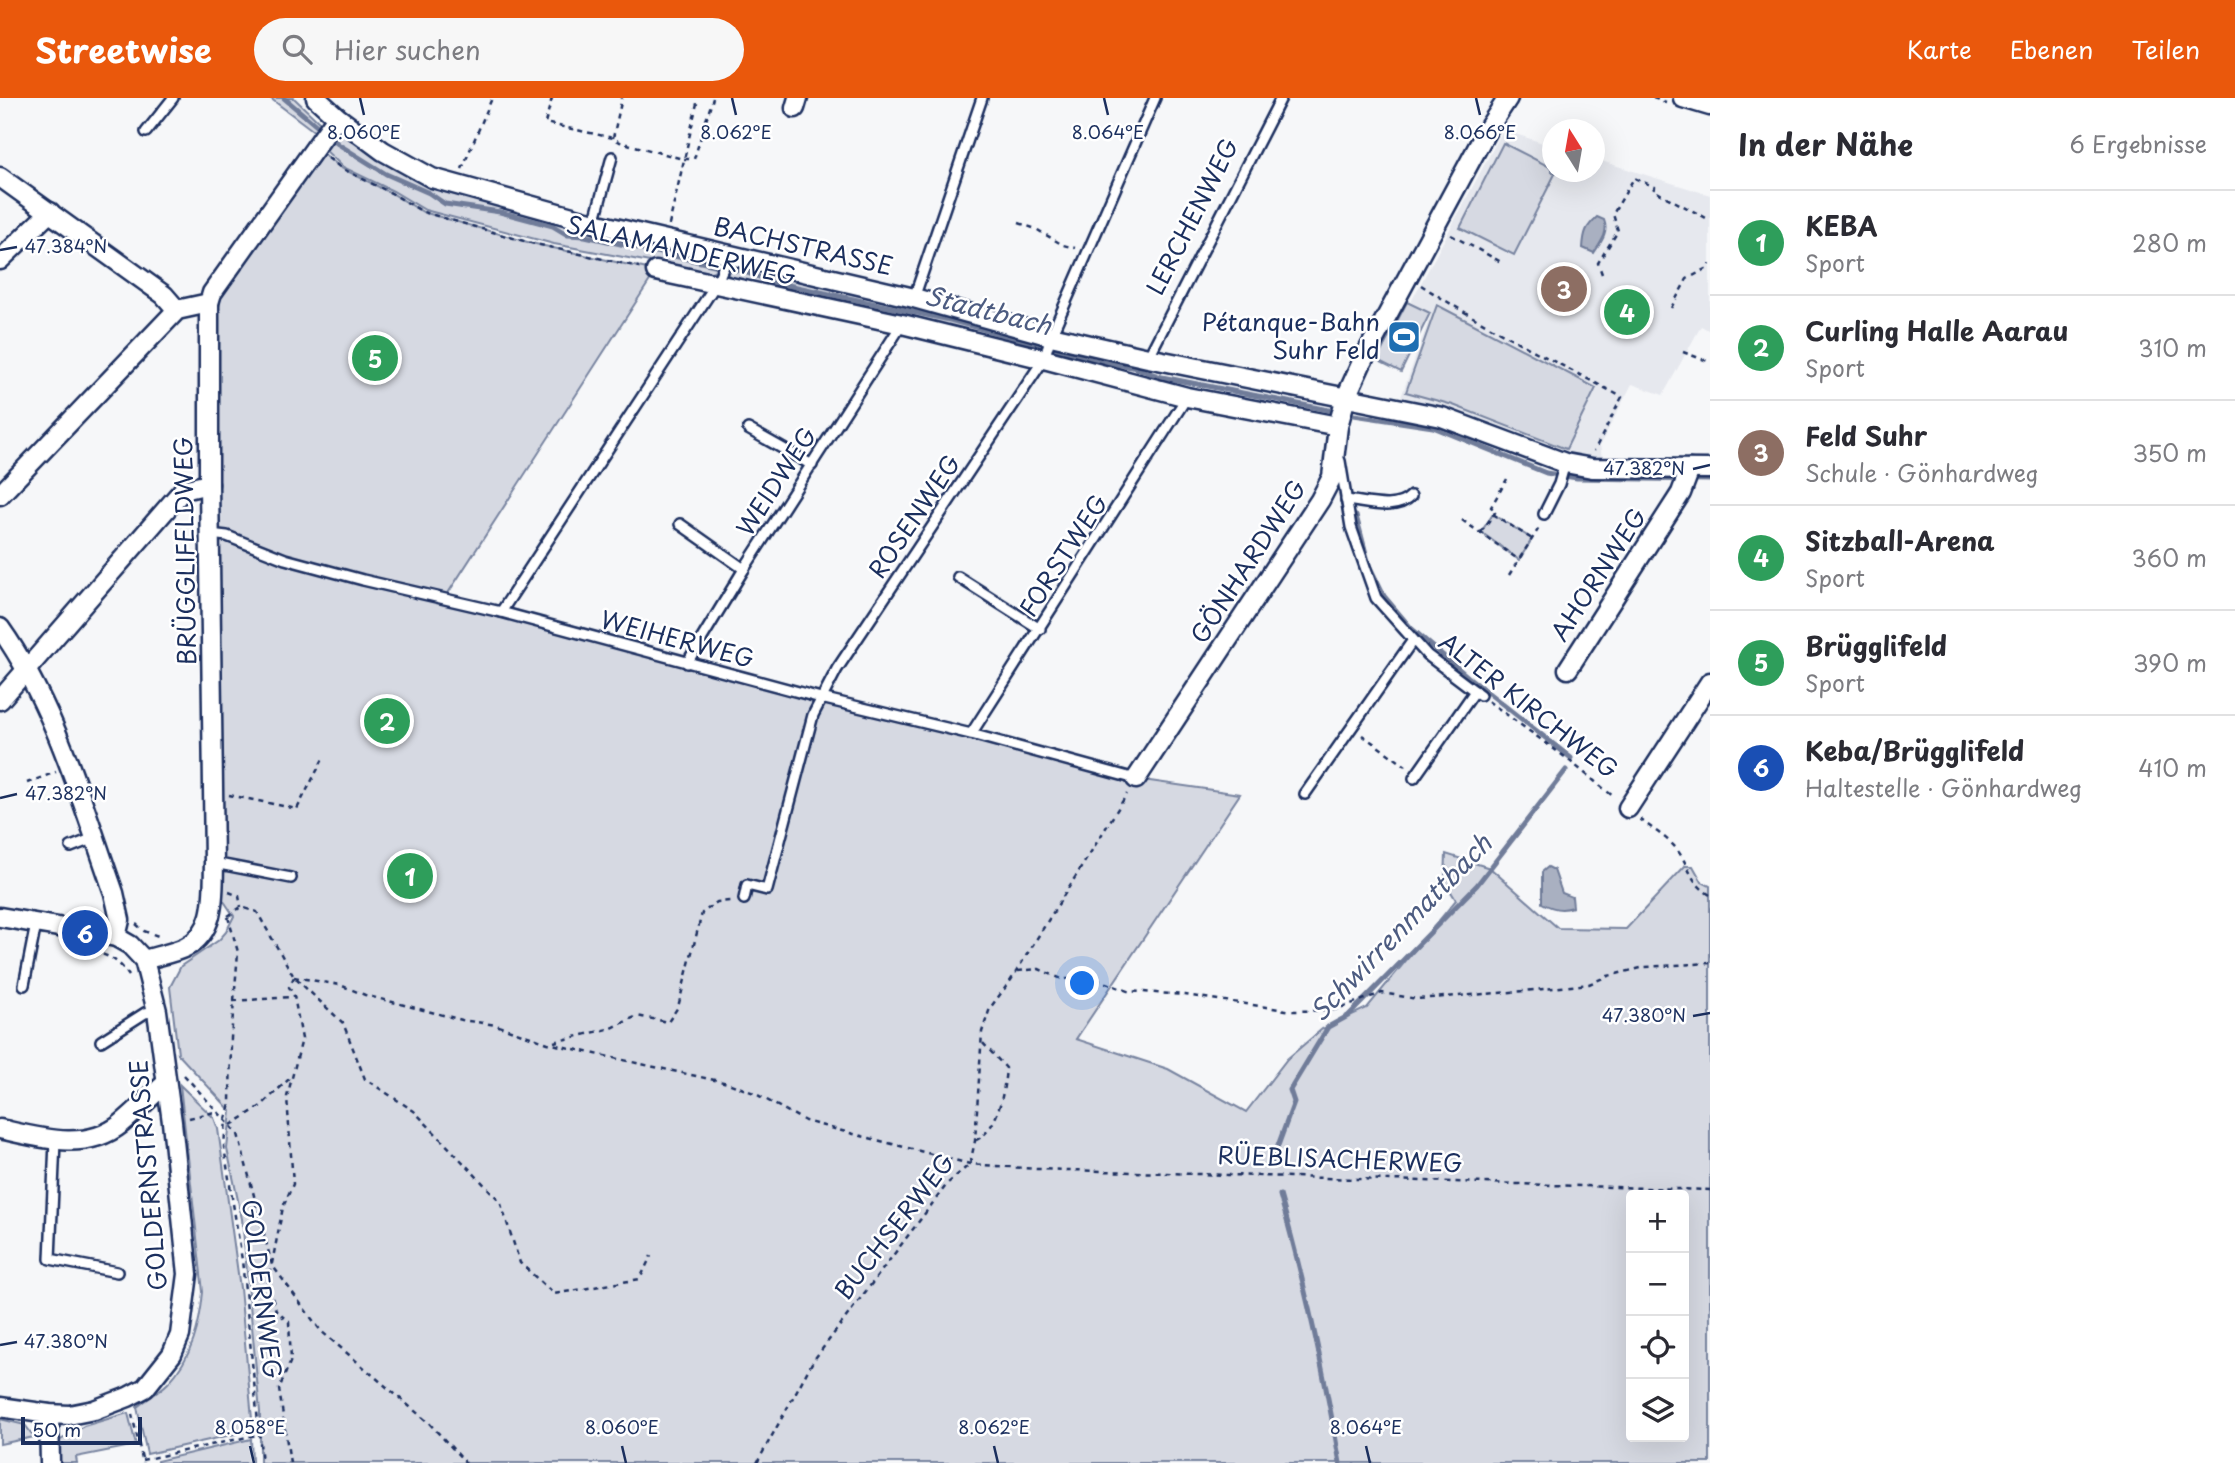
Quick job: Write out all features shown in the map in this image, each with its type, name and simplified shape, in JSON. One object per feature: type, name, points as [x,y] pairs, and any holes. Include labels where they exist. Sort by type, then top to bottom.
[{"type":"street","name":"BACHSTRASSE","points":[[316,98],[337,117],[383,150],[432,178],[594,223],[729,258],[914,298],[1051,336],[1443,417],[1564,463],[1586,467],[1710,468]]},
{"type":"street","name":"GÖNHARDWEG","points":[[1136,779],[1320,500],[1332,477],[1338,425],[1346,397],[1362,362],[1487,130],[1508,98]]},
{"type":"street","points":[[1682,98],[1710,106]]},
{"type":"street","points":[[0,495],[177,310],[209,303],[212,293],[337,117]]},
{"type":"street","points":[[0,177],[164,295],[177,310]]},
{"type":"street","points":[[0,260],[50,212]]},
{"type":"street","name":"SALAMANDERWEG","points":[[656,271],[718,281],[902,324],[1044,358],[1188,397],[1338,425]]},
{"type":"street","name":"BRÜGGLIFELDWEG","points":[[144,960],[186,947],[200,936],[207,926],[211,910],[214,863],[209,303]]},
{"type":"street","name":"AHORNWEG","points":[[1568,668],[1681,493],[1689,469]]},
{"type":"street","points":[[0,700],[183,490],[209,484]]},
{"type":"street","points":[[0,628],[51,718],[120,914],[116,937]]},
{"type":"street","points":[[1628,808],[1710,682]]},
{"type":"street","points":[[0,917],[116,937],[130,945],[144,960]]},
{"type":"street","name":"GOLDERNSTRASSE","points":[[0,1406],[69,1415],[94,1410],[128,1397],[145,1388],[172,1354],[180,1335],[188,1274],[157,1011],[144,960]]},
{"type":"street","points":[[0,1129],[55,1141],[79,1140],[101,1135],[120,1125],[166,1083]]},
{"type":"street","points":[[49,1414],[50,1463]]},
{"type":"lane","points":[[146,132],[173,98]]},
{"type":"lane","points":[[914,298],[982,98]]},
{"type":"lane","name":"ROSENWEG","points":[[744,899],[747,885],[767,890],[813,715],[821,698],[837,669],[1044,358],[1051,336],[1155,98]]},
{"type":"lane","name":"LERCHENWEG","points":[[1148,358],[1282,98]]},
{"type":"lane","points":[[594,223],[612,157]]},
{"type":"lane","points":[[502,612],[718,281],[729,258]]},
{"type":"lane","name":"WEIDWEG","points":[[687,663],[744,569],[902,324]]},
{"type":"lane","name":"FORSTWEG","points":[[971,734],[1188,397]]},
{"type":"lane","points":[[748,429],[812,465]]},
{"type":"lane","name":"ALTER KIRCHWEG","points":[[1337,445],[1351,527],[1376,598],[1427,655],[1478,693]]},
{"type":"lane","points":[[1544,516],[1559,484],[1564,463]]},
{"type":"lane","points":[[1346,500],[1392,505],[1404,504],[1411,496]]},
{"type":"lane","points":[[680,524],[744,569]]},
{"type":"lane","name":"WEIHERWEG","points":[[210,534],[227,536],[285,559],[324,570],[502,612],[687,663],[971,734],[1136,779]]},
{"type":"lane","points":[[958,577],[1040,629]]},
{"type":"lane","points":[[1305,794],[1413,640]]},
{"type":"lane","points":[[1415,776],[1478,693]]},
{"type":"lane","points":[[71,847],[94,838]]},
{"type":"lane","points":[[214,863],[291,878]]},
{"type":"lane","points":[[24,985],[36,924]]},
{"type":"lane","points":[[101,1041],[145,1013],[157,1011]]},
{"type":"lane","points":[[55,1141],[50,1259],[117,1272]]},
{"type":"path","points":[[457,185],[492,98]]},
{"type":"path","points":[[552,98],[545,123],[613,138],[683,159],[694,159],[713,98]]},
{"type":"path","points":[[613,138],[622,98]]},
{"type":"path","points":[[666,241],[698,99]]},
{"type":"path","name":"SALAMANDERWEG","points":[[320,143],[341,168],[423,212],[531,243],[656,271]]},
{"type":"path","points":[[1602,274],[1598,263],[1618,231],[1614,214],[1634,178],[1655,187],[1653,190],[1710,220]]},
{"type":"path","points":[[1019,223],[1087,255]]},
{"type":"path","points":[[1435,227],[1503,263]]},
{"type":"path","points":[[1671,308],[1687,279],[1708,268],[1710,264]]},
{"type":"path","points":[[1408,277],[1463,313],[1622,397],[1586,467]]},
{"type":"path","points":[[1683,352],[1710,362]]},
{"type":"path","points":[[1481,533],[1496,511],[1491,507],[1507,479]]},
{"type":"path","points":[[1493,514],[1532,539]]},
{"type":"path","points":[[1508,575],[1544,516]]},
{"type":"path","points":[[1462,520],[1519,560]]},
{"type":"path","name":"ALTER KIRCHWEG","points":[[1478,693],[1564,757],[1678,850],[1688,871],[1701,889],[1710,895]]},
{"type":"path","points":[[1352,728],[1415,776]]},
{"type":"path","points":[[212,791],[297,809],[324,757]]},
{"type":"path","points":[[27,783],[69,767]]},
{"type":"path","name":"BUCHSERWEG","points":[[757,1463],[813,1361],[947,1184],[970,1164],[975,1141],[982,1032],[990,1008],[1136,779]]},
{"type":"path","points":[[553,1043],[612,1028],[637,1016],[668,1022],[678,1007],[702,913],[717,902],[744,899]]},
{"type":"path","name":"GOLDERNWEG","points":[[262,1463],[242,1260],[224,1147],[230,1104],[233,1001],[238,952],[228,916],[241,907],[257,912],[295,977]]},
{"type":"path","points":[[91,951],[118,961],[131,979]]},
{"type":"path","points":[[1016,971],[1039,970],[1062,979],[1094,979],[1128,991],[1185,995],[1293,1011],[1334,1010],[1382,993],[1417,999],[1525,991],[1589,984],[1608,976],[1645,967],[1710,964]]},
{"type":"path","points":[[290,1463],[279,1389],[291,1360],[289,1322],[276,1311],[268,1284],[283,1207],[293,1184],[287,1097],[302,1039],[294,996],[289,987],[295,977],[343,1023],[365,1079],[414,1111],[500,1201],[520,1263],[554,1294],[640,1279],[651,1256]]},
{"type":"path","name":"RÜEBLISACHERWEG","points":[[295,977],[340,985],[365,995],[462,1020],[496,1025],[600,1055],[728,1083],[754,1093],[805,1121],[970,1164],[1037,1169],[1710,1190]]},
{"type":"path","points":[[233,1001],[294,996]]},
{"type":"path","points":[[975,1141],[986,1136],[1004,1096],[1006,1068],[981,1041]]},
{"type":"path","points":[[163,1056],[198,1087],[238,1134],[272,1265],[321,1331],[429,1423],[466,1463]]},
{"type":"path","points":[[231,1125],[261,1106],[293,1074]]},
{"type":"path","points":[[172,1122],[219,1111]]},
{"type":"path","points":[[128,1397],[143,1462],[261,1434]]},
{"type":"shaded area","points":[[270,98],[294,98],[322,125],[315,132]]},
{"type":"shaded area","points":[[1503,130],[1542,143],[1542,182],[1605,182],[1605,162],[1710,195],[1710,331],[1701,326],[1663,395],[1632,384],[1600,445],[1602,458],[1563,455],[1446,409],[1401,397],[1431,314],[1411,302]]},
{"type":"shaded area","points":[[345,131],[384,159],[716,257],[719,263],[714,271],[708,273],[554,244],[425,210],[343,167],[324,149],[338,132]]},
{"type":"shaded area","points":[[1503,143],[1542,163],[1542,182],[1551,182],[1514,255],[1460,228]]},
{"type":"shaded area","points":[[317,148],[341,168],[423,212],[531,243],[656,271],[445,598],[1136,779],[1240,794],[1076,1039],[1168,1069],[1246,1112],[1287,1059],[1322,1029],[1367,1008],[1456,900],[1445,882],[1446,854],[1490,868],[1558,928],[1626,929],[1685,866],[1693,866],[1702,882],[1710,886],[1710,1463],[260,1463],[260,1412],[242,1219],[227,1149],[231,1111],[178,1054],[170,987],[181,966],[219,940],[234,916],[213,885],[209,303]]},
{"type":"shaded area","points":[[737,262],[1038,337],[1036,351],[731,280],[728,274]]},
{"type":"shaded area","points":[[1628,294],[1641,300],[1641,319],[1628,328],[1614,321],[1613,305]]},
{"type":"shaded area","name":"Pétanque-Bahn Suhr Feld","points":[[1407,302],[1430,313],[1401,372],[1377,360]]},
{"type":"shaded area","points":[[1437,305],[1596,388],[1566,449],[1453,405],[1406,392]]},
{"type":"shaded area","points":[[1493,514],[1532,539],[1519,560],[1481,532]]},
{"type":"shaded area","points":[[180,1085],[214,1118],[218,1129],[240,1288],[253,1430],[147,1454],[137,1407],[168,1383],[183,1363],[197,1329],[203,1292]]},
{"type":"shaded area","points":[[128,1413],[136,1445],[76,1457],[77,1463],[58,1463],[59,1441],[84,1426]]},
{"type":"shaded area","points":[[0,1419],[25,1425],[34,1437],[0,1444]]},
{"type":"shaded area","points":[[251,1439],[252,1463],[157,1463],[157,1461]]},
{"type":"water","points":[[1597,217],[1604,220],[1606,229],[1594,253],[1583,248],[1583,242],[1586,230]]},
{"type":"water","points":[[1548,867],[1554,870],[1562,893],[1572,897],[1573,907],[1557,909],[1542,903],[1542,872]]},
{"type":"waterway","name":"Stadtbach","points":[[284,98],[338,144],[386,174],[429,193],[445,204],[500,212],[553,226],[568,235],[585,236],[741,271],[774,282],[950,320],[1162,377],[1354,415],[1433,427],[1546,473],[1577,478],[1710,480]]},
{"type":"waterway","name":"Schwirrenmattbach","points":[[1356,516],[1369,565],[1384,596],[1412,629],[1571,758]]},
{"type":"waterway","name":"Schwirrenmattbach","points":[[1272,1162],[1294,1102],[1290,1090],[1328,1027],[1348,1016],[1477,885],[1566,770]]},
{"type":"waterway","name":"Schwirrenmattbach","points":[[1280,1195],[1298,1261],[1340,1463]]},
{"type":"place","name":"Feld Suhr","points":[[1564,289]]},
{"type":"place","name":"Sitzball-Arena","points":[[1627,312]]},
{"type":"place","name":"Pétanque-Bahn Suhr Feld","points":[[1404,337]]},
{"type":"place","name":"Brügglifeld","points":[[375,358]]},
{"type":"place","name":"Curling Halle Aarau","points":[[387,721]]},
{"type":"place","name":"KEBA","points":[[410,876]]},
{"type":"place","name":"Keba/Brügglifeld","points":[[85,933]]}]
